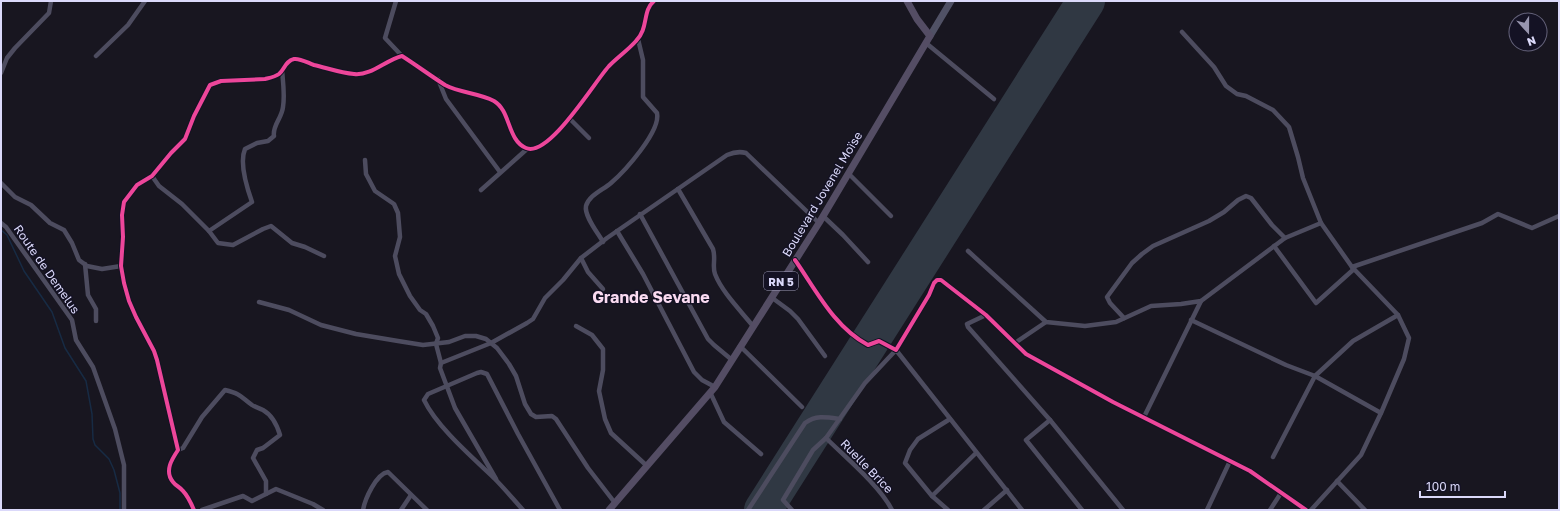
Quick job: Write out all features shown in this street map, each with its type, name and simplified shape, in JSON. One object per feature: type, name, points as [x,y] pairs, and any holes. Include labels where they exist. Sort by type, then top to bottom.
[{"type":"main road","points":[[907,1],[917,19],[930,36],[951,1]]},
{"type":"main road","name":"Boulevard Jovenel Moïse","points":[[609,510],[712,389],[732,360],[752,326],[819,223],[930,36]]},
{"type":"street","points":[[1,73],[7,58],[49,13],[51,1]]},
{"type":"street","points":[[96,56],[128,25],[145,1]]},
{"type":"street","points":[[396,1],[385,38],[402,56],[445,85],[495,102],[505,115],[515,138],[520,145],[527,149],[534,149],[540,146],[570,119],[609,66],[638,39],[644,29],[647,13],[654,1]]},
{"type":"street","points":[[1182,32],[1214,67],[1226,86],[1238,94],[1246,96],[1274,110],[1289,127],[1303,178],[1321,223],[1353,268],[1398,315],[1409,338],[1404,359],[1361,455],[1311,510]]},
{"type":"street","points":[[602,242],[587,214],[586,206],[589,200],[619,176],[646,144],[653,134],[657,123],[657,113],[642,97],[643,60],[638,39]]},
{"type":"street","points":[[926,42],[994,99]]},
{"type":"street","points":[[178,450],[157,360],[129,301],[124,283],[122,266],[122,215],[124,202],[137,185],[152,176],[171,152],[185,139],[194,116],[210,85],[221,81],[264,79],[278,74],[287,62],[297,58],[340,72],[361,74],[375,69],[394,58],[402,56]]},
{"type":"street","points":[[209,230],[252,202],[244,176],[243,153],[245,149],[257,142],[268,141],[274,136],[273,131],[283,110],[284,94],[282,70]]},
{"type":"street","points":[[438,80],[446,99],[500,172]]},
{"type":"street","points":[[570,119],[589,138]]},
{"type":"street","points":[[480,190],[527,149]]},
{"type":"street","points":[[441,363],[491,343],[518,329],[533,319],[545,298],[564,280],[581,258],[640,214],[728,155],[741,152],[746,153],[819,223]]},
{"type":"street","points":[[365,160],[366,174],[375,191],[394,204],[398,213],[400,237],[395,256],[399,274],[410,296],[420,310],[426,314],[433,326],[438,338],[436,344],[441,363],[440,368],[446,386],[464,427],[496,480]]},
{"type":"street","points":[[848,173],[891,216]]},
{"type":"street","points":[[152,176],[159,186],[182,204],[209,230],[218,243],[233,245],[271,226],[292,243],[324,256]]},
{"type":"street","points":[[1,183],[15,198],[31,205],[50,223],[64,230],[79,260],[87,266],[102,269],[122,266]]},
{"type":"street","points":[[678,189],[712,249],[715,256],[715,275],[752,326]]},
{"type":"street","points":[[1124,318],[1110,303],[1107,297],[1132,263],[1153,246],[1209,221],[1246,196],[1251,198],[1285,238]]},
{"type":"street","points":[[640,214],[708,339],[714,346],[732,360]]},
{"type":"street","points":[[1274,246],[1316,303],[1353,268],[1482,223],[1498,214],[1532,228],[1559,216]]},
{"type":"street","points":[[823,216],[868,262]]},
{"type":"street","name":"Route de Demelus","points":[[1,223],[6,227],[72,320],[76,340],[93,367],[115,428],[124,465],[124,510]]},
{"type":"street","points":[[1144,417],[1201,301],[1285,238],[1321,223]]},
{"type":"street","points":[[617,231],[643,274],[694,372],[712,389],[724,422],[762,454]]},
{"type":"street","points":[[968,251],[1046,322],[1085,326],[1116,322],[1151,306],[1201,301]]},
{"type":"street","points":[[581,258],[588,272],[603,289]]},
{"type":"street","points":[[795,260],[845,329],[868,345],[879,340],[896,350],[1022,510]]},
{"type":"street","points":[[85,264],[88,295],[96,309],[96,321]]},
{"type":"street","points":[[792,510],[783,500],[813,450],[826,438],[866,383],[896,350],[937,280],[941,280],[986,315],[1026,354],[1144,417],[1250,471],[1306,510]]},
{"type":"street","points":[[771,297],[798,319],[825,356]]},
{"type":"street","points":[[259,302],[289,310],[321,325],[356,334],[417,344],[449,342],[465,336],[476,336],[486,339],[509,364],[516,376],[525,404],[530,414],[536,417],[552,416],[556,419],[588,468],[615,503]]},
{"type":"street","points":[[986,315],[967,324],[968,326],[1050,420],[1123,510]]},
{"type":"street","points":[[1273,457],[1315,376],[1353,341],[1398,315]]},
{"type":"street","points":[[1191,320],[1286,365],[1315,376],[1381,413]]},
{"type":"street","points":[[1015,343],[1046,322]]},
{"type":"street","points":[[576,326],[592,335],[603,349],[603,370],[599,391],[605,418],[611,433],[647,466]]},
{"type":"street","points":[[740,346],[802,407]]},
{"type":"street","points":[[523,510],[432,414],[424,400],[428,394],[477,373],[481,372],[487,374],[560,510]]},
{"type":"street","points":[[194,510],[188,497],[174,483],[170,476],[170,462],[178,450],[183,448],[202,417],[225,390],[236,392],[252,405],[270,415],[278,429],[280,435],[263,448],[257,450],[253,458],[266,481],[266,494]]},
{"type":"street","points":[[748,510],[805,423],[815,417],[823,416],[840,419]]},
{"type":"street","points":[[948,510],[932,496],[905,463],[910,450],[918,439],[950,418]]},
{"type":"street","points":[[1050,420],[1026,440],[1082,510]]},
{"type":"street","name":"Ruelle Brice","points":[[826,438],[870,481],[892,510]]},
{"type":"street","points":[[932,496],[976,453]]},
{"type":"street","points":[[1207,510],[1230,461]]},
{"type":"street","points":[[362,510],[366,497],[381,476],[386,473],[391,474],[427,510]]},
{"type":"street","points":[[1337,481],[1365,510]]},
{"type":"street","points":[[202,510],[243,496],[252,501],[276,489],[313,504],[323,510]]},
{"type":"street","points":[[984,510],[1007,490]]},
{"type":"street","points":[[1270,510],[1281,493]]},
{"type":"street","points":[[401,510],[412,495]]},
{"type":"waterway","points":[[1,230],[7,235],[24,271],[52,312],[65,348],[86,381],[92,414],[93,439],[95,445],[109,459],[114,470],[120,493],[120,510]]},
{"type":"runway","points":[[763,510],[1086,1]]},
{"type":"cycle path","points":[[194,510],[191,502],[182,490],[175,485],[169,474],[170,465],[178,450],[157,360],[129,301],[124,283],[121,266],[123,237],[122,215],[124,202],[137,185],[152,176],[185,139],[194,116],[210,85],[221,81],[265,79],[276,76],[283,70],[287,63],[294,59],[339,72],[360,74],[366,73],[402,56],[451,88],[482,96],[494,101],[504,111],[515,139],[526,148],[536,148],[547,142],[559,130],[583,101],[602,74],[636,41],[643,31],[648,10],[654,1]]},
{"type":"cycle path","points":[[795,260],[818,295],[835,318],[845,328],[868,345],[879,341],[896,350],[929,295],[934,283],[937,280],[941,280],[986,315],[1026,354],[1113,402],[1250,471],[1306,510]]},
{"type":"district","name":"Grande Sevane","points":[[651,297]]}]
